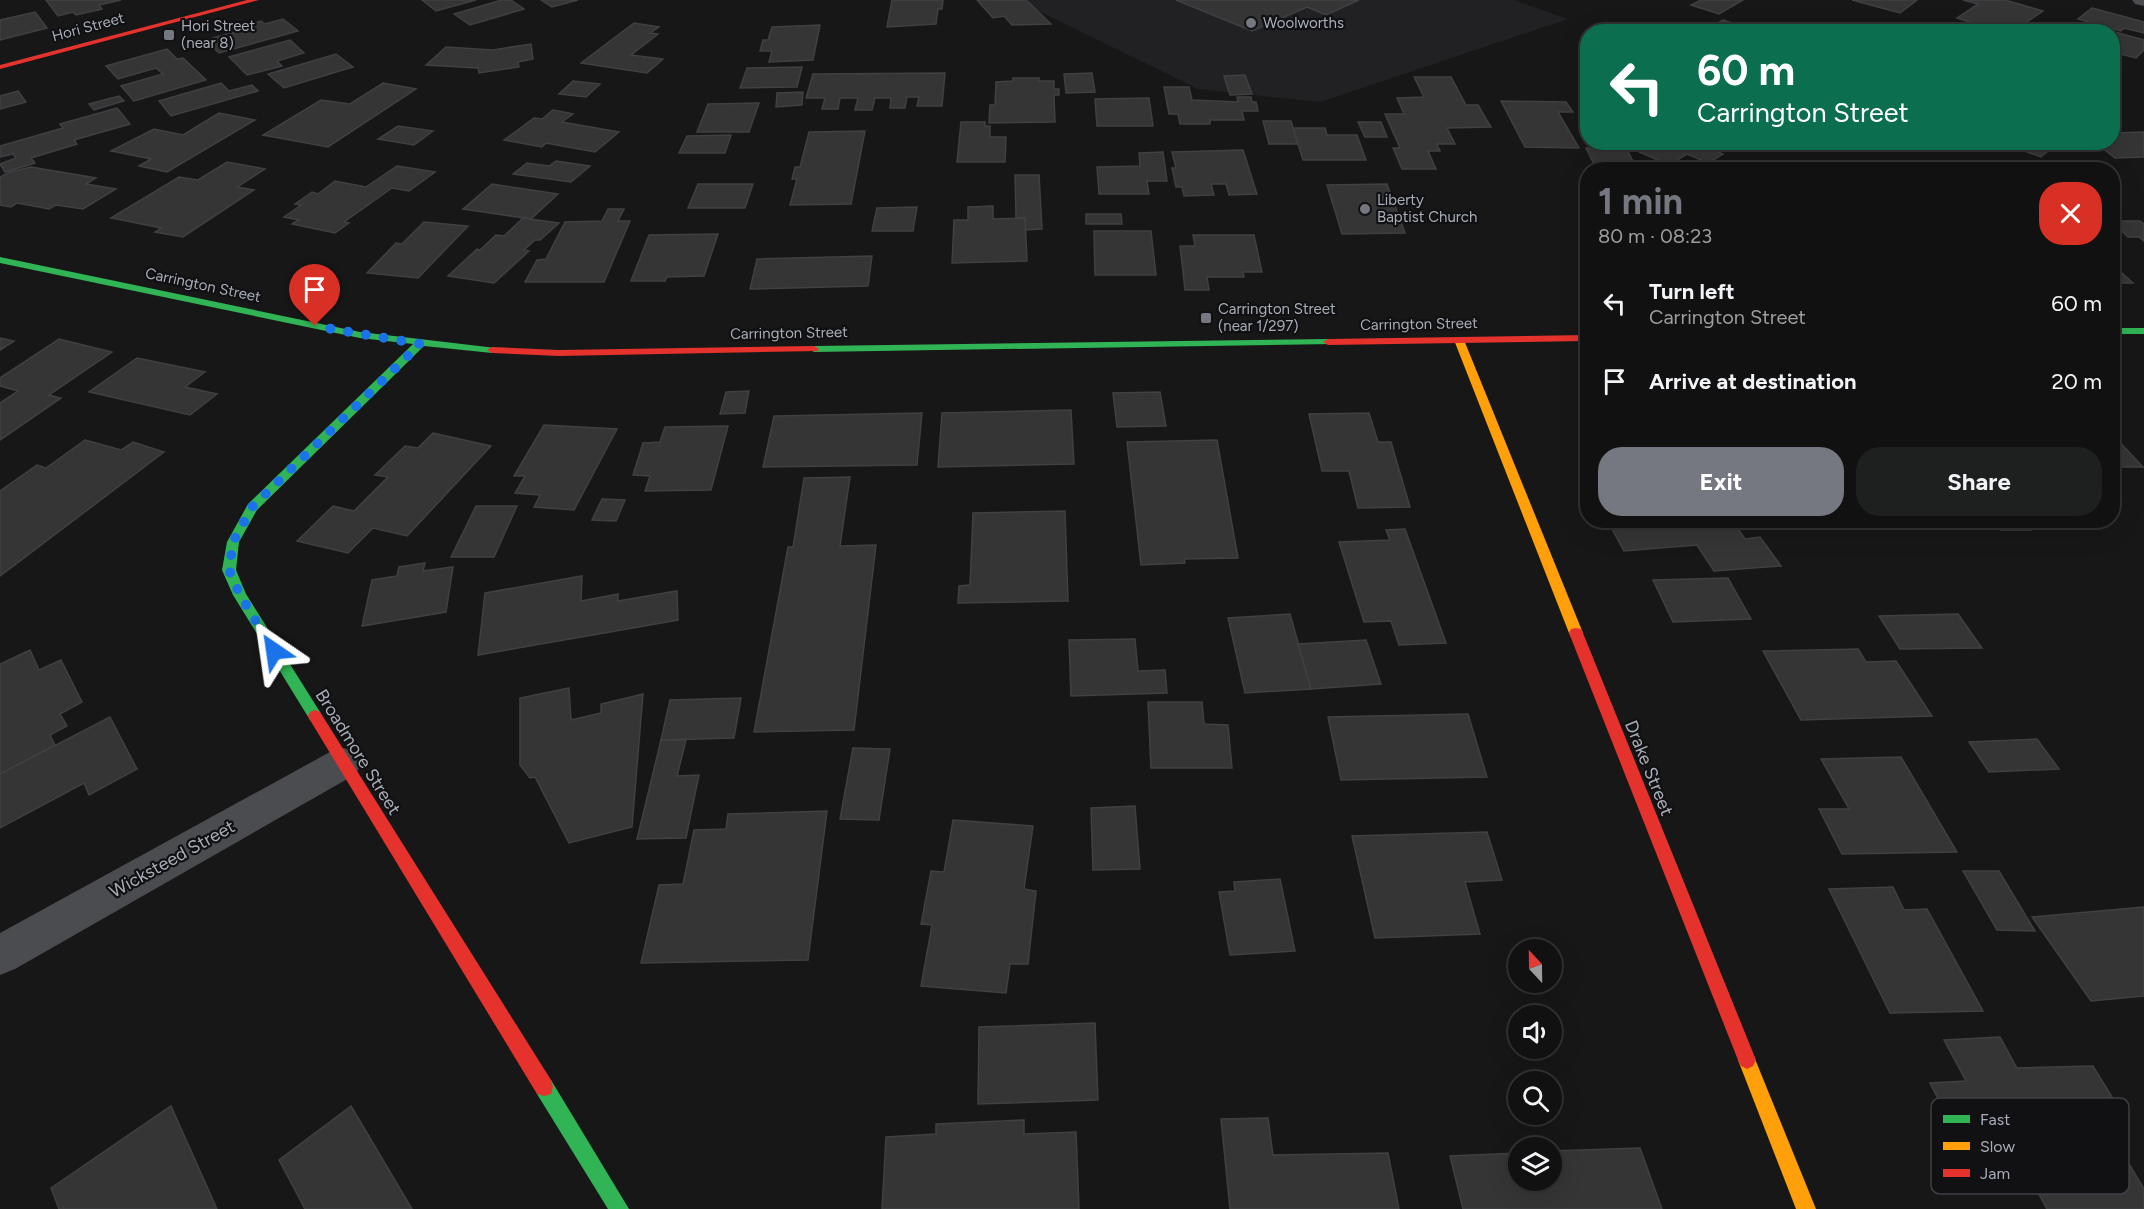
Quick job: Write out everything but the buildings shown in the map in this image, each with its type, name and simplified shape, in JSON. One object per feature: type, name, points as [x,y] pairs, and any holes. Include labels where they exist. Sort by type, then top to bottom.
[{"type":"main road","name":"Hori Street","points":[[0,67],[255,0]]},
{"type":"main road","name":"Carrington Street","points":[[0,260],[360,335],[492,351],[559,353],[1580,338]]},
{"type":"main road","points":[[2120,331],[2144,331]]},
{"type":"main road","name":"Drake Street","points":[[1459,340],[1806,1209]]},
{"type":"main road","name":"Broadmore Street","points":[[420,344],[252,507],[233,542],[229,570],[240,595],[619,1209]]},
{"type":"street","name":"Wicksteed Street","points":[[0,955],[344,763]]},
{"type":"shaded area","points":[[1016,0],[1514,0],[1568,19],[1320,102],[1198,89]]},
{"type":"traffic: fast","points":[[0,260],[360,335],[492,350]]},
{"type":"traffic: fast","points":[[2120,331],[2144,331]]},
{"type":"traffic: fast","points":[[814,349],[1328,342]]},
{"type":"traffic: fast","points":[[315,716],[240,595],[229,570],[233,542],[252,507],[420,344]]},
{"type":"traffic: fast","points":[[544,1087],[619,1209]]},
{"type":"traffic: slow","points":[[1459,340],[1576,633]]},
{"type":"traffic: slow","points":[[1747,1060],[1806,1209]]},
{"type":"traffic: jam","points":[[0,67],[255,0]]},
{"type":"traffic: jam","points":[[1328,342],[1580,338]]},
{"type":"traffic: jam","points":[[492,350],[559,353],[814,349]]},
{"type":"traffic: jam","points":[[1576,633],[1747,1060]]},
{"type":"traffic: jam","points":[[315,716],[544,1087]]},
{"type":"place","name":"Woolworths","points":[[1251,23]]},
{"type":"place","name":"Hori Street (near 8)","points":[[169,35]]},
{"type":"place","name":"Liberty Baptist Church","points":[[1365,209]]},
{"type":"place","name":"Carrington Street (near 1/297)","points":[[1206,318]]},
{"type":"route","points":[[274,651],[240,595],[229,570],[233,542],[252,507],[420,344],[315,326]]}]
